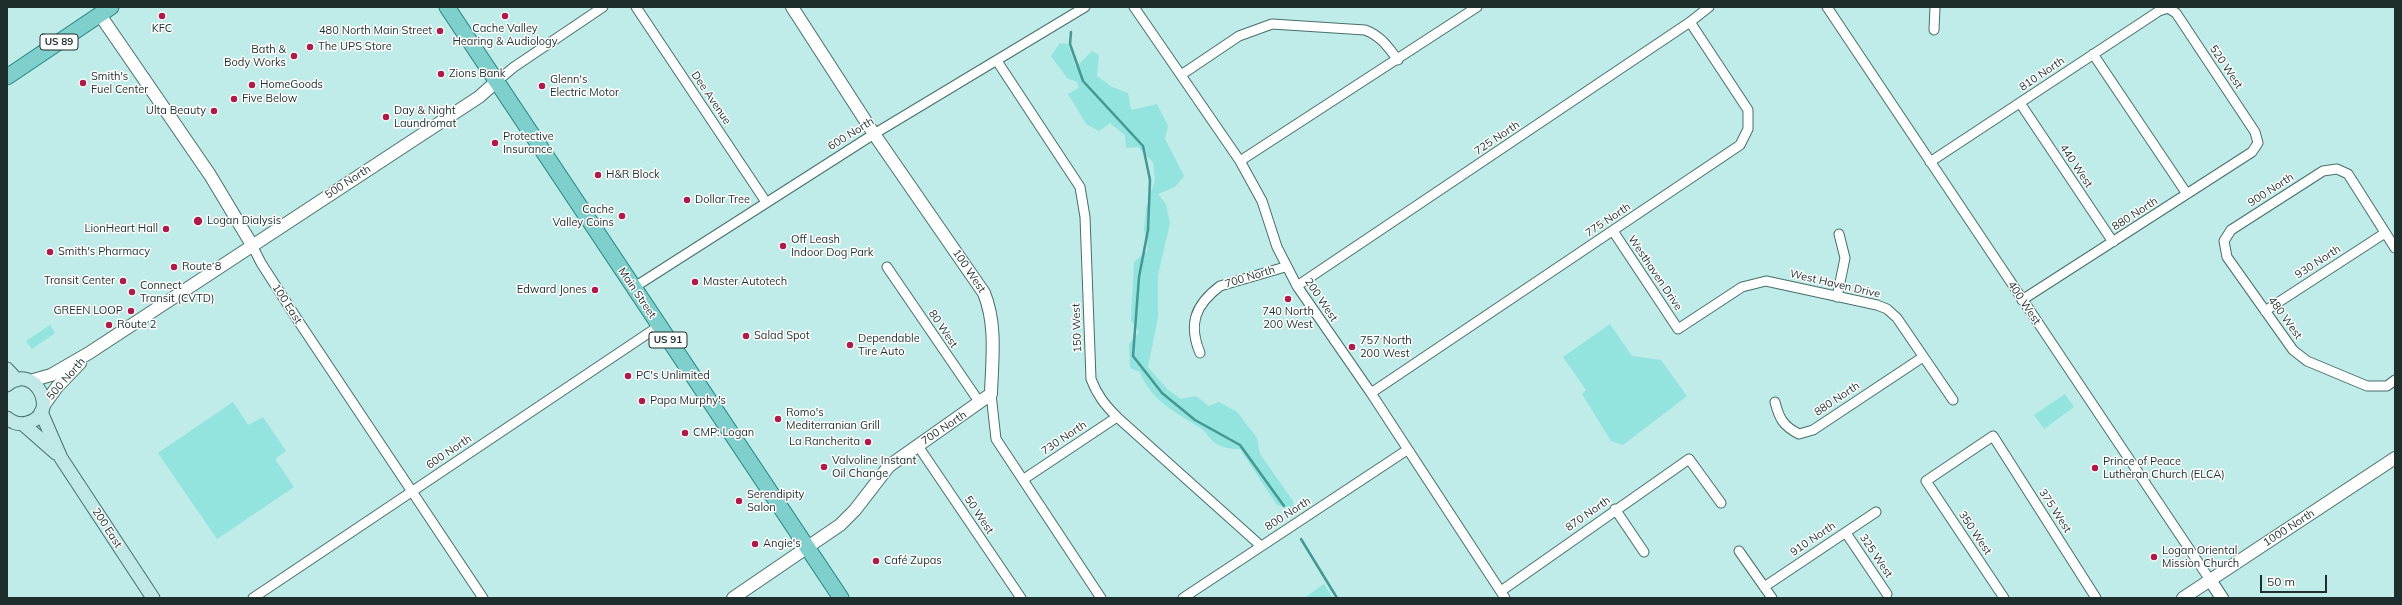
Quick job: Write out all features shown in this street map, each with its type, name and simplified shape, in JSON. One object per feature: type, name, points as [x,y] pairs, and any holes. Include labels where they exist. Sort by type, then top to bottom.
[{"type":"main road","name":"Main Street","points":[[447,7],[841,598]]},
{"type":"main road","name":"US 89","points":[[7,76],[102,10]]},
{"type":"main road","points":[[7,369],[12,382],[30,381]]},
{"type":"main road","name":"200 East","points":[[30,381],[42,391],[43,408],[61,458],[153,598]]},
{"type":"main road","points":[[12,422],[37,418],[43,408]]},
{"type":"main road","name":"200 East","points":[[12,422],[61,458]]},
{"type":"street","name":"500 North","points":[[30,381],[51,375],[89,353],[479,97],[514,67],[603,7]]},
{"type":"street","name":"Dee Avenue","points":[[636,7],[766,202]]},
{"type":"street","name":"100 West","points":[[792,7],[874,134],[984,293],[991,310],[994,327],[991,394],[996,439],[1101,598]]},
{"type":"street","name":"600 North","points":[[633,288],[874,134],[997,62],[1085,7]]},
{"type":"street","name":"200 West","points":[[1134,7],[1240,161],[1262,202],[1285,267],[1371,393],[1503,595]]},
{"type":"street","points":[[1240,161],[1478,7]]},
{"type":"street","name":"725 North","points":[[1297,286],[1690,22],[1709,7]]},
{"type":"street","name":"400 West","points":[[1827,7],[2222,598]]},
{"type":"street","points":[[1934,30],[1935,7]]},
{"type":"street","name":"810 North","points":[[1930,162],[2159,10],[2168,8]]},
{"type":"street","name":"520 West","points":[[2168,8],[2176,13],[2255,132],[2258,143]]},
{"type":"street","name":"100 East","points":[[102,10],[210,175],[252,245],[261,263],[299,322],[483,598]]},
{"type":"street","name":"775 North","points":[[1371,393],[1740,145],[1748,129],[1748,110],[1690,22]]},
{"type":"street","points":[[1181,75],[1239,36],[1272,24],[1365,30],[1375,34],[1385,43],[1398,60]]},
{"type":"street","points":[[2093,54],[2187,194]]},
{"type":"street","name":"150 West","points":[[997,62],[1080,187],[1085,217],[1091,379],[1103,402],[1117,417],[1262,546]]},
{"type":"street","name":"440 West","points":[[2020,103],[2113,242]]},
{"type":"street","name":"880 North","points":[[2022,300],[2252,152],[2258,143]]},
{"type":"street","name":"900 North","points":[[2224,241],[2231,230],[2323,171],[2337,169],[2348,174],[2385,233]]},
{"type":"street","name":"Westhaven Drive","points":[[1613,231],[1678,329]]},
{"type":"street","points":[[2385,233],[2395,248]]},
{"type":"street","name":"930 North","points":[[2265,311],[2385,233]]},
{"type":"street","points":[[1837,297],[1845,258],[1839,234]]},
{"type":"street","name":"480 West","points":[[2224,241],[2227,258],[2293,350],[2307,361],[2367,386],[2387,386],[2395,380]]},
{"type":"street","name":"80 West","points":[[887,267],[980,403]]},
{"type":"street","name":"700 North","points":[[1200,353],[1194,338],[1192,326],[1199,308],[1210,293],[1220,286],[1285,267]]},
{"type":"street","name":"West Haven Drive","points":[[1678,329],[1742,288],[1754,283],[1766,281],[1888,309],[1897,318],[1953,400]]},
{"type":"street","name":"600 North","points":[[253,598],[659,326]]},
{"type":"street","name":"500 North","points":[[43,408],[57,387],[89,353]]},
{"type":"street","name":"880 North","points":[[1775,402],[1778,417],[1786,427],[1799,434],[1813,430],[1923,357]]},
{"type":"street","name":"700 North","points":[[733,598],[840,525],[855,510],[889,466],[991,394]]},
{"type":"street","name":"730 North","points":[[1024,480],[1117,417]]},
{"type":"street","name":"350 West","points":[[1993,436],[1926,481],[2004,598]]},
{"type":"street","name":"375 West","points":[[1993,436],[2096,598]]},
{"type":"street","name":"50 West","points":[[918,446],[1021,598]]},
{"type":"street","name":"800 North","points":[[1183,598],[1407,450]]},
{"type":"street","name":"1000 North","points":[[2183,598],[2395,458]]},
{"type":"street","name":"870 North","points":[[1503,595],[1615,509],[1689,459],[1721,503]]},
{"type":"street","points":[[1615,509],[1644,552]]},
{"type":"street","name":"910 North","points":[[1764,587],[1876,512]]},
{"type":"street","name":"325 West","points":[[1846,532],[1887,594]]},
{"type":"street","points":[[1739,551],[1772,598]]},
{"type":"shaded area","points":[[1060,43],[1068,44],[1076,67],[1092,51],[1099,55],[1097,76],[1112,87],[1128,93],[1131,110],[1157,104],[1168,126],[1165,139],[1184,176],[1175,187],[1158,194],[1166,204],[1170,223],[1158,275],[1158,317],[1148,367],[1167,389],[1181,399],[1196,396],[1209,406],[1219,402],[1237,412],[1257,438],[1260,454],[1293,501],[1294,509],[1277,505],[1240,449],[1225,448],[1215,443],[1202,429],[1175,412],[1150,391],[1140,372],[1130,368],[1129,344],[1139,332],[1131,320],[1134,262],[1148,250],[1144,229],[1146,209],[1155,180],[1153,162],[1138,147],[1126,148],[1125,135],[1110,123],[1099,131],[1086,124],[1068,94],[1079,88],[1077,82],[1067,78],[1051,56]]},
{"type":"shaded area","points":[[1610,324],[1632,356],[1661,360],[1687,396],[1623,445],[1611,441],[1582,394],[1586,390],[1563,357]]},
{"type":"shaded area","points":[[50,325],[55,333],[32,349],[26,341]]},
{"type":"shaded area","points":[[2065,394],[2074,407],[2044,429],[2034,415]]},
{"type":"shaded area","points":[[233,402],[248,425],[263,417],[286,451],[275,459],[294,487],[217,539],[158,453]]},
{"type":"shaded area","points":[[1324,584],[1333,598],[1304,598]]},
{"type":"waterway","points":[[1071,32],[1070,44],[1083,81],[1143,146],[1150,180],[1148,230],[1139,277],[1133,356],[1162,393],[1195,420],[1240,445],[1284,506]]},
{"type":"waterway","points":[[1301,539],[1337,598]]},
{"type":"place","name":"KFC","points":[[162,16]]},
{"type":"place","name":"Cache Valley Hearing & Audiology","points":[[505,16]]},
{"type":"place","name":"480 North Main Street","points":[[440,31]]},
{"type":"place","name":"The UPS Store","points":[[310,47]]},
{"type":"place","name":"Bath & Body Works","points":[[294,56]]},
{"type":"place","name":"Zions Bank","points":[[441,74]]},
{"type":"place","name":"Smith's Fuel Center","points":[[83,83]]},
{"type":"place","name":"HomeGoods","points":[[252,85]]},
{"type":"place","name":"Glenn's Electric Motor","points":[[542,86]]},
{"type":"place","name":"Five Below","points":[[234,99]]},
{"type":"place","name":"Ulta Beauty","points":[[214,111]]},
{"type":"place","name":"Day & Night Laundromat","points":[[386,117]]},
{"type":"place","name":"Protective Insurance","points":[[495,143]]},
{"type":"place","name":"H&R Block","points":[[598,175]]},
{"type":"place","name":"Dollar Tree","points":[[687,200]]},
{"type":"place","name":"Cache Valley Coins","points":[[622,216]]},
{"type":"place","name":"Logan Dialysis","points":[[198,221]]},
{"type":"place","name":"LionHeart Hall","points":[[166,229]]},
{"type":"place","name":"Off Leash Indoor Dog Park","points":[[783,246]]},
{"type":"place","name":"Smith's Pharmacy","points":[[50,252]]},
{"type":"place","name":"Route 8","points":[[174,267]]},
{"type":"place","name":"Transit Center","points":[[123,281]]},
{"type":"place","name":"Master Autotech","points":[[695,282]]},
{"type":"place","name":"Edward Jones","points":[[595,290]]},
{"type":"place","name":"Connect Transit (CVTD)","points":[[132,292]]},
{"type":"place","name":"740 North 200 West","points":[[1288,299]]},
{"type":"place","name":"GREEN LOOP","points":[[131,311]]},
{"type":"place","name":"Route 2","points":[[109,325]]},
{"type":"place","name":"Salad Spot","points":[[746,336]]},
{"type":"place","name":"Dependable Tire Auto","points":[[850,345]]},
{"type":"place","name":"757 North 200 West","points":[[1352,347]]},
{"type":"place","name":"PC's Unlimited","points":[[628,376]]},
{"type":"place","name":"Papa Murphy's","points":[[642,401]]},
{"type":"place","name":"Romo's Mediterranian Grill","points":[[778,419]]},
{"type":"place","name":"CMP: Logan","points":[[685,433]]},
{"type":"place","name":"La Rancherita","points":[[868,442]]},
{"type":"place","name":"Valvoline Instant Oil Change","points":[[824,467]]},
{"type":"place","name":"Prince of Peace Lutheran Church (ELCA)","points":[[2095,468]]},
{"type":"place","name":"Serendipity Salon","points":[[739,501]]},
{"type":"place","name":"Angie's","points":[[755,544]]},
{"type":"place","name":"Logan Oriental Mission Church","points":[[2154,557]]},
{"type":"place","name":"Café Zupas","points":[[876,561]]}]
